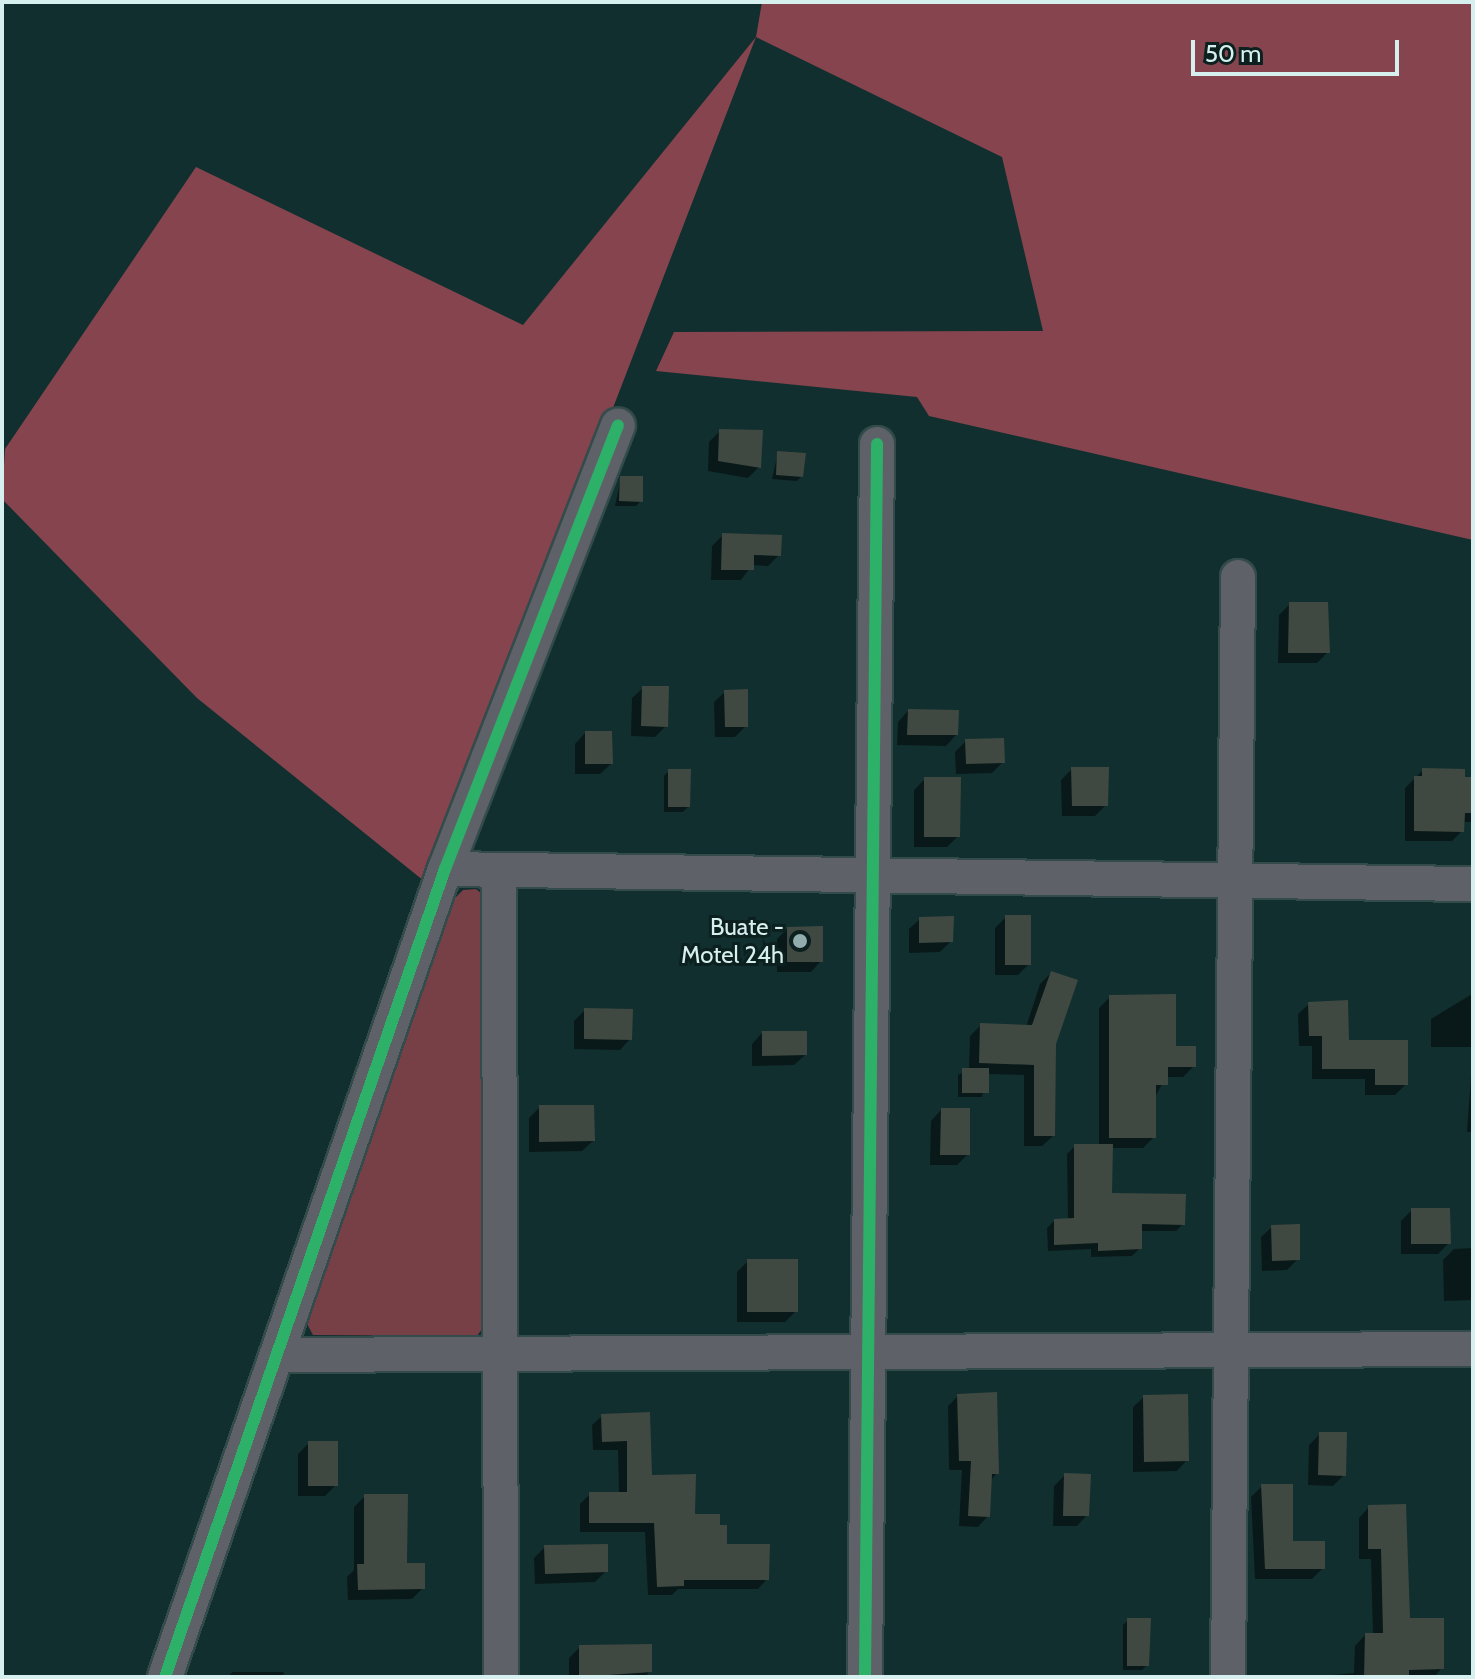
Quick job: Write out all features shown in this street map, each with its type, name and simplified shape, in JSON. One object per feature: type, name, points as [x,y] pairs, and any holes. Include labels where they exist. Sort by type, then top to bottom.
[{"type":"street","points":[[165,1677],[445,869],[618,426]]},
{"type":"street","points":[[865,1677],[877,444]]},
{"type":"street","points":[[1228,1677],[1238,577]]},
{"type":"street","points":[[445,869],[1473,884]]},
{"type":"street","points":[[499,870],[501,1677]]},
{"type":"street","points":[[277,1355],[1473,1349]]},
{"type":"shaded area","points":[[762,2],[1473,2],[1473,540],[929,416],[917,397],[656,371],[674,332],[1043,331],[1002,157],[756,37]]},
{"type":"shaded area","points":[[756,37],[429,885],[197,698],[2,499],[5,449],[196,167],[523,325]]},
{"type":"shaded area","points":[[476,889],[482,894],[485,1325],[477,1336],[313,1335],[306,1322],[452,901],[463,890]]},
{"type":"building","points":[[719,429],[763,430],[761,468],[718,461]]},
{"type":"building","points":[[777,451],[806,453],[803,477],[776,475]]},
{"type":"building","points":[[620,476],[643,476],[643,502],[619,501]]},
{"type":"building","points":[[722,533],[782,535],[781,556],[754,555],[754,570],[721,570]]},
{"type":"building","points":[[1289,602],[1328,602],[1330,653],[1288,653]]},
{"type":"building","points":[[642,686],[669,686],[668,727],[641,726]]},
{"type":"building","points":[[748,689],[748,727],[725,727],[724,690]]},
{"type":"building","points":[[908,709],[959,710],[958,735],[907,735]]},
{"type":"building","points":[[585,731],[612,731],[613,764],[585,764]]},
{"type":"building","points":[[1004,738],[1005,763],[966,764],[965,739]]},
{"type":"building","points":[[1071,767],[1109,767],[1108,806],[1072,806]]},
{"type":"building","points":[[1422,768],[1465,769],[1465,777],[1473,777],[1473,813],[1465,813],[1464,832],[1414,831],[1414,776],[1422,776]]},
{"type":"building","points":[[668,769],[691,769],[690,807],[668,807]]},
{"type":"building","points":[[924,777],[961,777],[960,837],[924,837]]},
{"type":"building","points":[[1005,915],[1031,915],[1031,965],[1005,965]]},
{"type":"building","points":[[954,916],[953,942],[919,943],[919,917]]},
{"type":"building","points":[[823,926],[823,962],[787,962],[787,927]]},
{"type":"building","points":[[1051,971],[1078,980],[1056,1044],[1055,1136],[1034,1136],[1034,1065],[979,1063],[980,1023],[1032,1025]]},
{"type":"building","points":[[1176,994],[1176,1046],[1196,1046],[1196,1067],[1168,1067],[1168,1085],[1156,1085],[1156,1138],[1109,1138],[1109,995]]},
{"type":"building","points":[[1348,1000],[1349,1040],[1408,1040],[1408,1085],[1375,1085],[1375,1069],[1322,1069],[1322,1036],[1309,1036],[1308,1002]]},
{"type":"building","points":[[584,1008],[633,1009],[632,1040],[584,1039]]},
{"type":"building","points":[[762,1031],[807,1031],[807,1055],[762,1056]]},
{"type":"building","points":[[962,1068],[989,1068],[989,1093],[962,1093]]},
{"type":"building","points":[[539,1105],[594,1105],[595,1141],[539,1142]]},
{"type":"building","points":[[941,1108],[970,1108],[970,1155],[940,1155]]},
{"type":"building","points":[[1074,1144],[1113,1144],[1112,1193],[1186,1194],[1185,1225],[1142,1224],[1142,1249],[1098,1251],[1098,1243],[1054,1245],[1054,1219],[1074,1218]]},
{"type":"building","points":[[1411,1208],[1450,1208],[1451,1244],[1411,1244]]},
{"type":"building","points":[[1300,1224],[1300,1260],[1272,1261],[1271,1225]]},
{"type":"building","points":[[747,1259],[798,1259],[798,1312],[747,1312]]},
{"type":"building","points":[[997,1392],[999,1474],[992,1474],[990,1517],[968,1516],[971,1461],[959,1461],[957,1394]]},
{"type":"building","points":[[1188,1394],[1189,1461],[1144,1462],[1143,1395]]},
{"type":"building","points":[[650,1412],[652,1475],[696,1474],[695,1514],[720,1514],[720,1525],[727,1525],[727,1544],[770,1544],[769,1580],[684,1580],[684,1586],[657,1587],[654,1523],[589,1523],[589,1492],[627,1492],[627,1441],[602,1442],[601,1414]]},
{"type":"building","points":[[1319,1432],[1347,1432],[1346,1476],[1318,1475]]},
{"type":"building","points":[[308,1441],[338,1441],[338,1486],[308,1486]]},
{"type":"building","points":[[1064,1473],[1091,1474],[1089,1516],[1063,1516]]},
{"type":"building","points":[[1261,1484],[1293,1484],[1293,1541],[1325,1541],[1325,1569],[1265,1569]]},
{"type":"building","points":[[364,1494],[408,1494],[407,1563],[425,1563],[425,1589],[358,1590],[357,1564],[364,1564]]},
{"type":"building","points":[[1406,1504],[1410,1618],[1444,1618],[1444,1669],[1409,1670],[1409,1677],[1364,1677],[1365,1633],[1383,1633],[1381,1549],[1368,1549],[1368,1505]]},
{"type":"building","points":[[608,1544],[608,1572],[545,1574],[544,1545]]},
{"type":"building","points":[[1127,1618],[1151,1618],[1149,1666],[1127,1666]]},
{"type":"building","points":[[652,1644],[652,1672],[579,1677],[579,1645]]},
{"type":"cycle path","points":[[165,1677],[445,869],[618,426]]},
{"type":"cycle path","points":[[865,1677],[877,444]]},
{"type":"place","name":"Buate - Motel 24h","points":[[800,941]]}]
